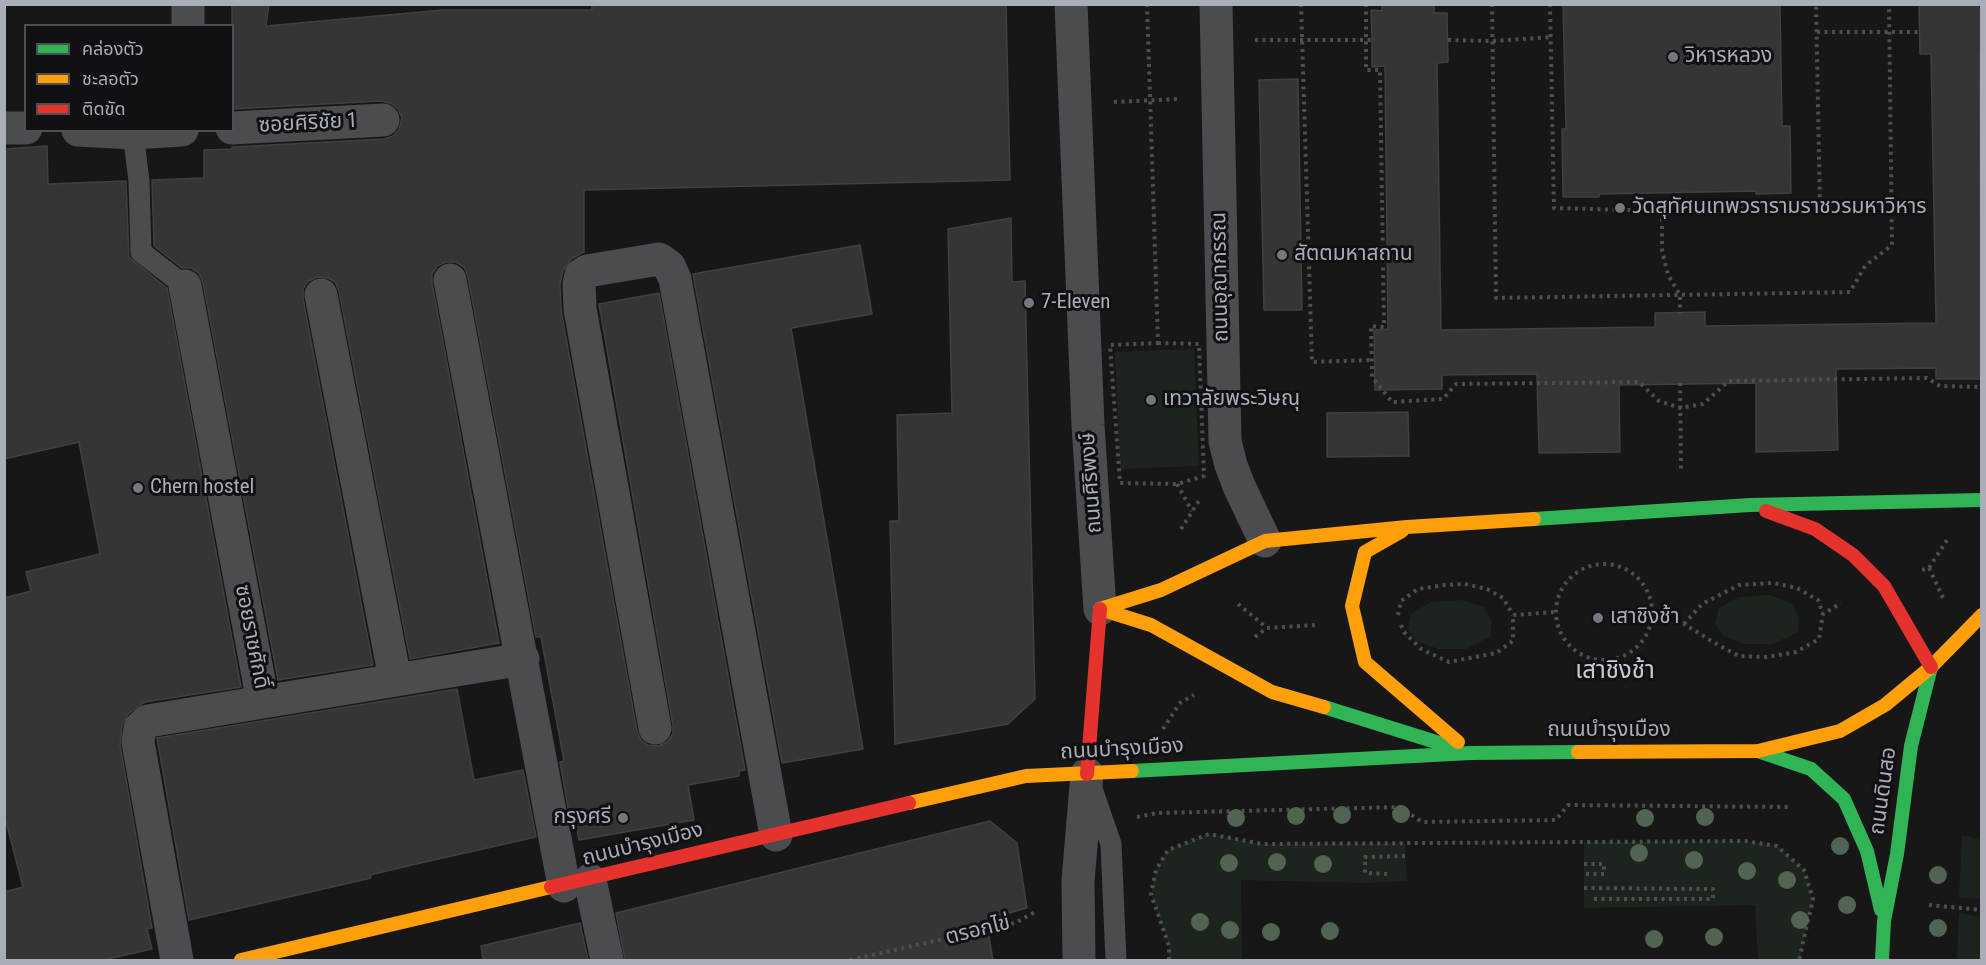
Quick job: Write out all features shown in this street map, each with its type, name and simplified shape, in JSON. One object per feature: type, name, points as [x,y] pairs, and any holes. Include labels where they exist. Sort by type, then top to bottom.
[{"type":"main road","points":[[1100,609],[1161,590],[1265,541],[1407,527],[1750,505],[1982,501]]},
{"type":"main road","points":[[1750,505],[1815,530],[1853,555],[1884,586],[1931,667]]},
{"type":"main road","points":[[1407,527],[1365,552],[1352,606],[1365,662],[1471,753]]},
{"type":"main road","points":[[1100,609],[1151,625],[1272,692],[1371,720],[1471,753]]},
{"type":"main road","name":"ถนนศิริพงษ์","points":[[1087,774],[1100,609]]},
{"type":"main road","name":"ถนนบำรุงเมือง","points":[[241,960],[263,958],[1026,776],[1471,753],[1758,751],[1840,731],[1885,705],[1931,667],[1982,615]]},
{"type":"main road","name":"ถนนดินสอ","points":[[1882,960],[1884,921],[1897,854],[1911,746],[1931,667]]},
{"type":"main road","name":"ถนนดินสอ","points":[[1758,751],[1811,769],[1844,799],[1867,851],[1884,921]]},
{"type":"street","points":[[188,4],[188,24]]},
{"type":"street","name":"ถนนศิริพงษ์","points":[[1071,4],[1088,425],[1100,609]]},
{"type":"street","name":"ถนนอุณากรรณ","points":[[1216,4],[1225,441],[1239,486],[1265,541]]},
{"type":"street","name":"ซอยศิริชัย 1","points":[[234,128],[383,120]]},
{"type":"street","points":[[4,128],[24,129]]},
{"type":"street","points":[[115,132],[150,132]]},
{"type":"street","points":[[654,728],[580,309],[579,284],[581,275],[586,271],[659,259],[669,266],[675,279],[776,835]]},
{"type":"street","points":[[450,280],[523,659],[577,883],[607,960]]},
{"type":"street","name":"ซอยราชศักดิ์","points":[[177,960],[138,742],[140,728],[148,721],[263,702],[185,286]]},
{"type":"street","points":[[321,295],[395,679]]},
{"type":"street","points":[[263,702],[523,659]]},
{"type":"street","name":"ถนนศิริพงษ์","points":[[1078,960],[1078,881],[1087,774]]},
{"type":"lane","points":[[134,133],[140,180],[141,252],[185,286]]},
{"type":"lane","points":[[1087,774],[1111,844],[1116,960]]},
{"type":"path","points":[[1147,4],[1158,343]]},
{"type":"path","points":[[1301,4],[1312,362],[1372,360]]},
{"type":"path","points":[[1378,4],[1367,4],[1369,40],[1366,70],[1380,70],[1384,327],[1371,326],[1372,377],[1392,402],[1443,399],[1456,384],[1639,382],[1659,402],[1680,408],[1702,404],[1729,381],[1927,378],[1940,386],[1982,387]]},
{"type":"path","points":[[1492,4],[1496,298],[1850,292],[1865,266],[1892,245],[1889,4]]},
{"type":"path","points":[[1550,4],[1554,208],[1662,211],[1820,207],[1816,4]]},
{"type":"path","points":[[1817,32],[1920,32]]},
{"type":"path","points":[[1448,40],[1551,37]]},
{"type":"path","points":[[1246,39],[1369,40]]},
{"type":"path","points":[[1109,102],[1179,99]]},
{"type":"path","points":[[1662,211],[1662,250],[1668,275],[1680,295],[1680,313]]},
{"type":"path","points":[[1158,343],[1199,344],[1204,476],[1177,484],[1120,483],[1110,345],[1158,343]]},
{"type":"path","points":[[1680,383],[1681,469]]},
{"type":"path","points":[[1177,484],[1192,511]]},
{"type":"path","points":[[1182,529],[1203,494]]},
{"type":"path","points":[[1607,563],[1623,566],[1637,575],[1647,588],[1652,603],[1653,620],[1647,635],[1636,648],[1623,657],[1607,660],[1591,658],[1577,652],[1565,641],[1557,627],[1555,612],[1558,596],[1565,582],[1577,571],[1591,565],[1607,563]]},
{"type":"path","points":[[1929,568],[1946,604]]},
{"type":"path","points":[[1653,620],[1684,624],[1739,656],[1767,657],[1796,652],[1819,639],[1823,614],[1818,600],[1797,588],[1773,583],[1739,585],[1702,604],[1684,624]]},
{"type":"path","points":[[1465,584],[1487,589],[1503,598],[1513,615],[1514,641],[1496,654],[1449,662],[1421,649],[1404,632],[1398,616],[1401,601],[1418,589],[1465,584]]},
{"type":"path","points":[[1823,614],[1840,603]]},
{"type":"path","points":[[1238,604],[1267,628]]},
{"type":"path","points":[[1513,615],[1555,612]]},
{"type":"path","points":[[1251,640],[1267,628],[1325,624]]},
{"type":"path","points":[[1160,733],[1180,703],[1200,691]]},
{"type":"path","points":[[1130,823],[1135,818],[1157,813],[1400,807],[1422,822],[1556,820],[1568,805],[1801,807]]},
{"type":"path","points":[[1169,960],[1169,946],[1151,894],[1156,870],[1168,850],[1209,834],[1263,844],[1745,841],[1777,846],[1804,870],[1813,899],[1799,960]]},
{"type":"path","points":[[1387,873],[1365,873],[1365,857],[1405,856]]},
{"type":"path","points":[[1584,864],[1604,864],[1604,874],[1586,874]]},
{"type":"path","points":[[1584,888],[1713,889],[1713,899],[1592,899]]},
{"type":"path","points":[[1924,905],[1982,910]]},
{"type":"path","name":"ตรอกไข่","points":[[850,960],[1015,923],[1035,912]]},
{"type":"shaded area","points":[[1194,349],[1199,466],[1120,469],[1115,352]]},
{"type":"shaded area","points":[[1770,595],[1791,603],[1799,617],[1798,632],[1773,644],[1745,644],[1723,636],[1715,623],[1719,608],[1739,597]]},
{"type":"shaded area","points":[[1462,600],[1484,607],[1491,621],[1491,636],[1466,649],[1438,649],[1416,641],[1408,629],[1411,614],[1431,602]]},
{"type":"shaded area","points":[[1209,834],[1263,844],[1405,843],[1407,881],[1365,883],[1241,880],[1242,960],[1169,960],[1169,946],[1151,894],[1156,870],[1168,850]]},
{"type":"shaded area","points":[[1962,835],[1981,840],[1981,899],[1959,898]]},
{"type":"shaded area","points":[[1745,841],[1777,846],[1804,870],[1813,899],[1799,960],[1758,960],[1755,905],[1584,908],[1584,842]]},
{"type":"shaded area","points":[[1959,913],[1981,917],[1981,960],[1957,959]]},
{"type":"building","points":[[232,4],[269,4],[266,26],[443,10],[592,10],[592,4],[1006,4],[1010,180],[584,190],[584,252],[571,259],[563,271],[560,284],[561,310],[637,731],[641,740],[648,745],[658,746],[667,742],[673,734],[673,725],[599,304],[659,293],[745,770],[739,771],[739,776],[688,785],[694,820],[579,840],[577,829],[572,830],[560,762],[564,761],[541,637],[536,637],[468,277],[464,267],[456,262],[446,262],[437,266],[432,274],[432,283],[499,643],[410,659],[339,291],[335,282],[328,278],[318,277],[308,281],[303,289],[303,299],[373,665],[278,680],[203,283],[199,273],[191,268],[182,268],[154,246],[152,180],[204,178],[204,150],[384,139],[393,136],[399,129],[402,118],[398,109],[382,101],[234,109],[234,24],[232,24]]},
{"type":"building","points":[[1382,4],[1434,4],[1434,13],[1447,13],[1448,62],[1437,63],[1441,330],[1655,327],[1655,313],[1705,312],[1705,326],[1936,323],[1931,54],[1920,54],[1919,4],[1978,4],[1978,8],[1982,8],[1982,53],[1979,54],[1982,379],[1936,379],[1936,368],[1836,369],[1838,450],[1756,452],[1756,383],[1619,385],[1620,452],[1539,453],[1537,374],[1442,375],[1442,389],[1375,390],[1374,330],[1388,329],[1385,66],[1372,67],[1371,10],[1382,11]]},
{"type":"building","name":"วิหารหลวง","points":[[1563,4],[1780,4],[1782,126],[1790,126],[1791,193],[1756,194],[1756,191],[1599,194],[1599,197],[1563,197],[1562,129],[1566,129]]},
{"type":"building","points":[[1298,79],[1302,310],[1264,310],[1259,80]]},
{"type":"building","points":[[47,146],[48,184],[126,181],[129,257],[167,288],[241,687],[145,702],[128,714],[122,725],[120,745],[152,928],[147,929],[152,949],[103,960],[4,960],[4,892],[23,887],[4,814],[4,598],[31,591],[26,572],[100,554],[79,442],[4,459],[4,149]]},
{"type":"building","points":[[1011,218],[1012,282],[1025,281],[1035,699],[1008,724],[895,744],[890,521],[899,521],[897,415],[952,413],[948,229]]},
{"type":"building","points":[[860,245],[872,314],[791,328],[863,749],[782,763],[693,274]]},
{"type":"building","points":[[1408,412],[1409,456],[1327,457],[1327,413]]},
{"type":"building","points":[[457,689],[474,780],[523,770],[536,837],[189,920],[157,738]]},
{"type":"building","points":[[990,821],[1017,843],[1027,908],[986,919],[993,960],[625,960],[616,913]]},
{"type":"building","points":[[580,923],[588,960],[483,960],[481,946]]},
{"type":"traffic: fast","points":[[1534,519],[1750,505],[1982,500]]},
{"type":"traffic: fast","points":[[1882,960],[1884,921],[1897,854],[1911,746],[1931,667]]},
{"type":"traffic: fast","points":[[1324,707],[1452,747]]},
{"type":"traffic: fast","points":[[1758,751],[1811,769],[1844,799],[1867,851],[1881,910]]},
{"type":"traffic: fast","points":[[1132,771],[1471,753],[1578,752]]},
{"type":"traffic: slow","points":[[1100,609],[1161,590],[1265,541],[1407,527],[1534,519]]},
{"type":"traffic: slow","points":[[1402,531],[1365,552],[1352,606],[1365,662],[1458,742]]},
{"type":"traffic: slow","points":[[1100,609],[1151,625],[1272,692],[1324,707]]},
{"type":"traffic: slow","points":[[1578,752],[1758,751],[1840,731],[1885,705],[1931,667],[1982,615]]},
{"type":"traffic: slow","points":[[909,803],[1026,776],[1132,771]]},
{"type":"traffic: slow","points":[[241,960],[551,887]]},
{"type":"traffic: jam","points":[[1766,511],[1815,529],[1853,555],[1884,586],[1931,667]]},
{"type":"traffic: jam","points":[[1087,774],[1100,609]]},
{"type":"traffic: jam","points":[[551,887],[909,803]]},
{"type":"place","name":"วิหารหลวง","points":[[1673,57]]},
{"type":"place","name":"วัดสุทัศนเทพวรารามราชวรมหาวิหาร","points":[[1620,208]]},
{"type":"place","name":"สัตตมหาสถาน","points":[[1282,255]]},
{"type":"place","name":"7-Eleven","points":[[1029,303]]},
{"type":"place","name":"เทวาลัยพระวิษณุ","points":[[1151,400]]},
{"type":"place","name":"Chern hostel","points":[[138,488]]},
{"type":"place","name":"เสาชิงช้า","points":[[1598,618]]},
{"type":"place","name":"กรุงศรี","points":[[623,818]]},
{"type":"district","name":"เสาชิงช้า","points":[[1615,672]]}]
